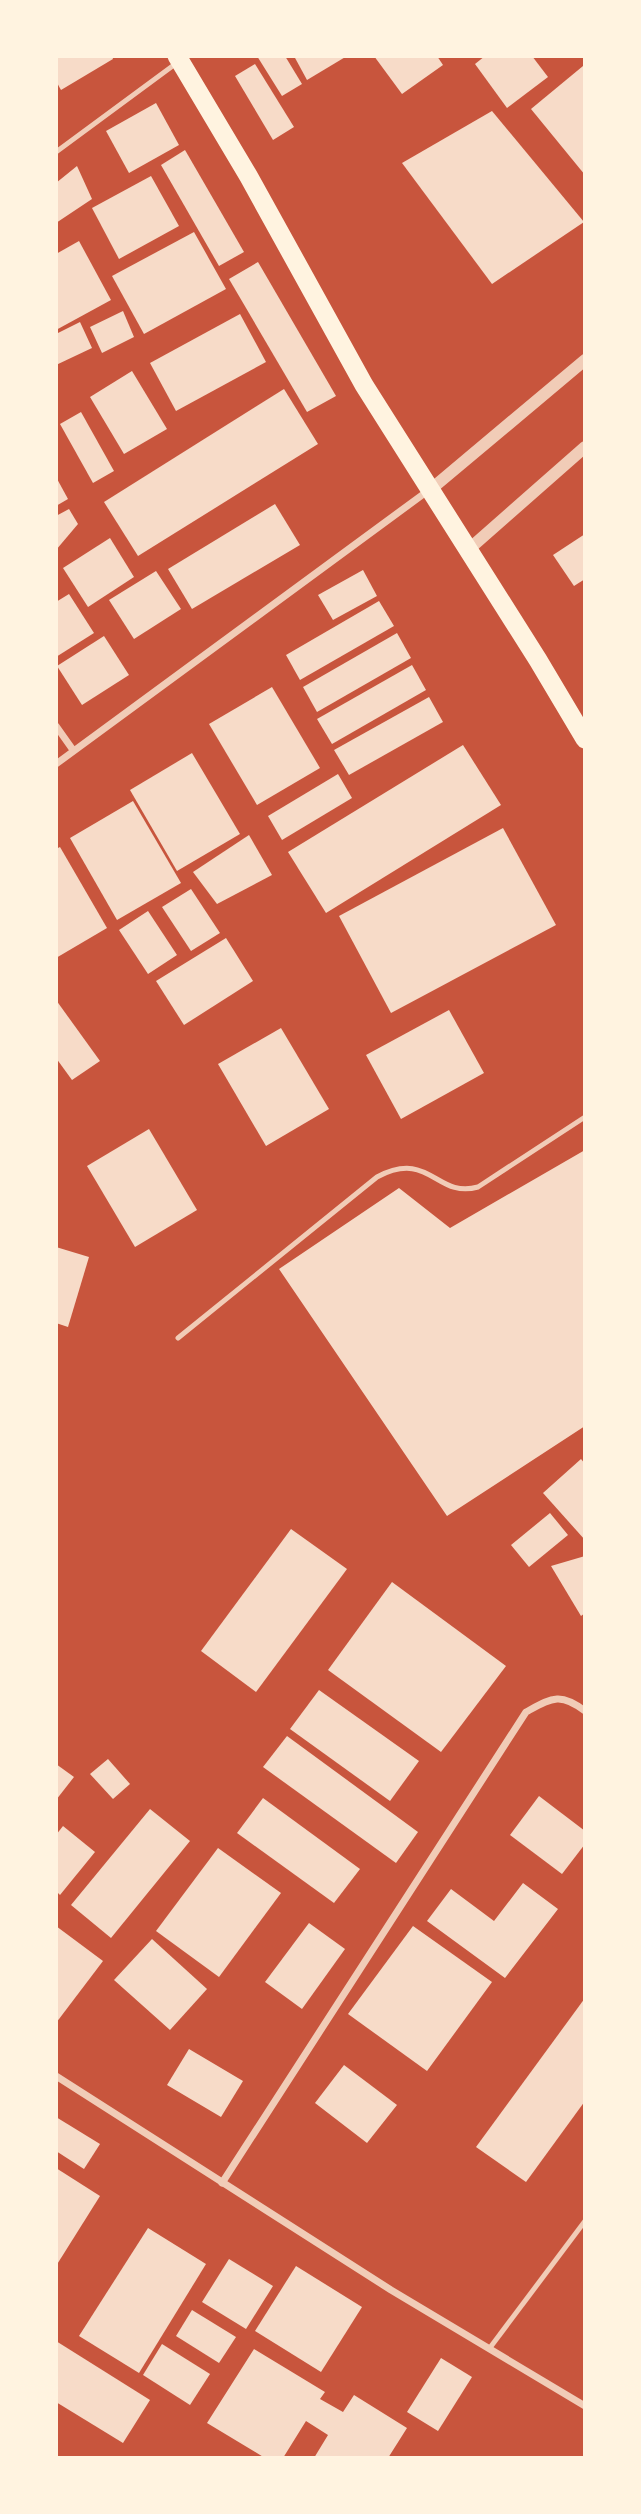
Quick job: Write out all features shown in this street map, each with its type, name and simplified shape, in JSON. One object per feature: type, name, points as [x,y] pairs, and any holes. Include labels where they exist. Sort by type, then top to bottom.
[{"type":"highway","points":[[179,58],[249,177],[364,385],[585,739]]},
{"type":"street","points":[[56,764],[430,490],[585,360]]},
{"type":"street","points":[[468,550],[585,447]]},
{"type":"street","points":[[56,726],[73,750]]},
{"type":"street","points":[[222,2183],[526,1712],[549,1700],[570,1699],[585,1711]]},
{"type":"street","points":[[56,2076],[391,2290],[585,2406]]},
{"type":"lane","points":[[56,152],[179,58]]},
{"type":"lane","points":[[178,1338],[377,1177],[391,1170],[409,1167],[431,1174],[455,1189],[478,1187],[585,1117]]},
{"type":"lane","points":[[489,2349],[585,2221]]},
{"type":"building","points":[[56,56],[112,56],[113,59],[61,90],[56,81]]},
{"type":"building","points":[[257,56],[285,56],[302,84],[282,96]]},
{"type":"building","points":[[294,56],[347,56],[307,80]]},
{"type":"building","points":[[374,56],[437,56],[443,65],[402,94]]},
{"type":"building","points":[[485,56],[532,56],[548,77],[507,108],[475,64]]},
{"type":"building","points":[[255,64],[294,127],[273,140],[235,76]]},
{"type":"building","points":[[583,66],[585,69],[585,175],[531,109]]},
{"type":"building","points":[[156,103],[179,145],[129,173],[106,131]]},
{"type":"building","points":[[492,111],[584,222],[492,284],[402,163]]},
{"type":"building","points":[[185,150],[244,252],[219,266],[161,165]]},
{"type":"building","points":[[77,166],[92,199],[56,223],[56,183]]},
{"type":"building","points":[[151,176],[179,226],[119,259],[92,208]]},
{"type":"building","points":[[194,232],[226,289],[144,334],[112,276]]},
{"type":"building","points":[[79,241],[111,300],[56,330],[56,254]]},
{"type":"building","points":[[258,262],[336,396],[307,412],[229,279]]},
{"type":"building","points":[[123,311],[134,337],[102,353],[90,327]]},
{"type":"building","points":[[240,314],[266,362],[176,411],[150,363]]},
{"type":"building","points":[[80,322],[92,348],[56,365],[56,334]]},
{"type":"building","points":[[132,371],[167,429],[124,454],[90,397]]},
{"type":"building","points":[[284,389],[318,444],[138,556],[104,502]]},
{"type":"building","points":[[81,412],[114,471],[93,483],[60,424]]},
{"type":"building","points":[[56,477],[68,499],[56,506]]},
{"type":"building","points":[[275,504],[300,545],[192,609],[168,569]]},
{"type":"building","points":[[69,509],[78,524],[56,550],[56,516]]},
{"type":"building","points":[[585,534],[585,579],[574,586],[553,555]]},
{"type":"building","points":[[110,538],[134,577],[88,607],[63,568]]},
{"type":"building","points":[[363,570],[377,596],[333,620],[318,595]]},
{"type":"building","points":[[156,571],[181,609],[134,639],[109,600]]},
{"type":"building","points":[[69,594],[94,633],[56,657],[56,602]]},
{"type":"building","points":[[379,601],[394,626],[300,680],[286,655]]},
{"type":"building","points":[[397,633],[411,658],[317,712],[303,687]]},
{"type":"building","points":[[104,636],[129,675],[82,705],[57,666]]},
{"type":"building","points":[[412,665],[426,690],[332,744],[317,719]]},
{"type":"building","points":[[272,687],[320,768],[257,805],[209,724]]},
{"type":"building","points":[[429,697],[443,722],[349,775],[334,750]]},
{"type":"building","points":[[463,745],[501,805],[326,913],[288,852]]},
{"type":"building","points":[[192,753],[240,834],[177,871],[130,790]]},
{"type":"building","points":[[338,774],[352,798],[282,840],[268,816]]},
{"type":"building","points":[[133,801],[181,883],[117,920],[70,838]]},
{"type":"building","points":[[503,828],[556,925],[391,1013],[339,916]]},
{"type":"building","points":[[249,835],[272,875],[217,904],[193,872]]},
{"type":"building","points":[[60,847],[107,928],[56,958],[56,849]]},
{"type":"building","points":[[191,889],[220,933],[191,951],[162,907]]},
{"type":"building","points":[[148,911],[177,955],[148,974],[119,930]]},
{"type":"building","points":[[226,938],[253,981],[184,1025],[156,981]]},
{"type":"building","points":[[56,1000],[100,1061],[72,1080],[56,1058]]},
{"type":"building","points":[[449,1010],[484,1073],[401,1119],[366,1055]]},
{"type":"building","points":[[281,1028],[329,1109],[266,1146],[218,1064]]},
{"type":"building","points":[[149,1129],[197,1210],[135,1247],[87,1166]]},
{"type":"building","points":[[585,1150],[585,1426],[447,1516],[279,1269],[399,1188],[450,1228]]},
{"type":"building","points":[[56,1247],[89,1257],[68,1327],[56,1323]]},
{"type":"building","points":[[581,1459],[585,1464],[585,1540],[543,1493]]},
{"type":"building","points":[[550,1513],[568,1535],[529,1567],[511,1545]]},
{"type":"building","points":[[291,1529],[347,1569],[256,1692],[201,1651]]},
{"type":"building","points":[[585,1556],[585,1613],[581,1616],[551,1566]]},
{"type":"building","points":[[392,1582],[506,1666],[441,1752],[328,1670]]},
{"type":"building","points":[[319,1690],[419,1761],[390,1801],[290,1729]]},
{"type":"building","points":[[287,1736],[418,1832],[396,1863],[263,1767]]},
{"type":"building","points":[[108,1759],[130,1784],[113,1799],[90,1774]]},
{"type":"building","points":[[56,1764],[74,1777],[56,1800]]},
{"type":"building","points":[[539,1796],[585,1831],[585,1844],[562,1874],[510,1835]]},
{"type":"building","points":[[263,1798],[360,1869],[334,1903],[237,1833]]},
{"type":"building","points":[[150,1809],[190,1841],[111,1938],[71,1905]]},
{"type":"building","points":[[63,1826],[95,1852],[60,1895],[56,1891],[56,1835]]},
{"type":"building","points":[[218,1848],[281,1893],[219,1977],[156,1931]]},
{"type":"building","points":[[523,1883],[558,1909],[505,1978],[427,1921],[451,1889],[494,1921]]},
{"type":"building","points":[[309,1923],[345,1949],[302,2009],[265,1982]]},
{"type":"building","points":[[56,1926],[103,1961],[56,2023]]},
{"type":"building","points":[[413,1926],[492,1982],[427,2071],[348,2014]]},
{"type":"building","points":[[152,1939],[207,1989],[170,2030],[114,1980]]},
{"type":"building","points":[[585,1998],[585,2101],[526,2182],[476,2147]]},
{"type":"building","points":[[189,2049],[243,2081],[221,2117],[167,2085]]},
{"type":"building","points":[[344,2065],[397,2105],[367,2143],[315,2103]]},
{"type":"building","points":[[56,2117],[100,2144],[84,2169],[56,2151]]},
{"type":"building","points":[[56,2168],[100,2196],[56,2266]]},
{"type":"building","points":[[148,2228],[206,2264],[139,2373],[79,2336]]},
{"type":"building","points":[[229,2259],[273,2286],[246,2329],[202,2302]]},
{"type":"building","points":[[296,2266],[362,2307],[321,2372],[255,2331]]},
{"type":"building","points":[[192,2310],[236,2337],[219,2363],[176,2336]]},
{"type":"building","points":[[56,2341],[150,2400],[123,2443],[56,2402]]},
{"type":"building","points":[[162,2344],[210,2374],[190,2405],[143,2375]]},
{"type":"building","points":[[254,2349],[325,2392],[320,2399],[343,2412],[354,2395],[407,2428],[388,2458],[314,2458],[328,2435],[306,2421],[283,2458],[265,2458],[207,2423]]},
{"type":"building","points":[[441,2358],[472,2377],[438,2431],[407,2412]]}]
